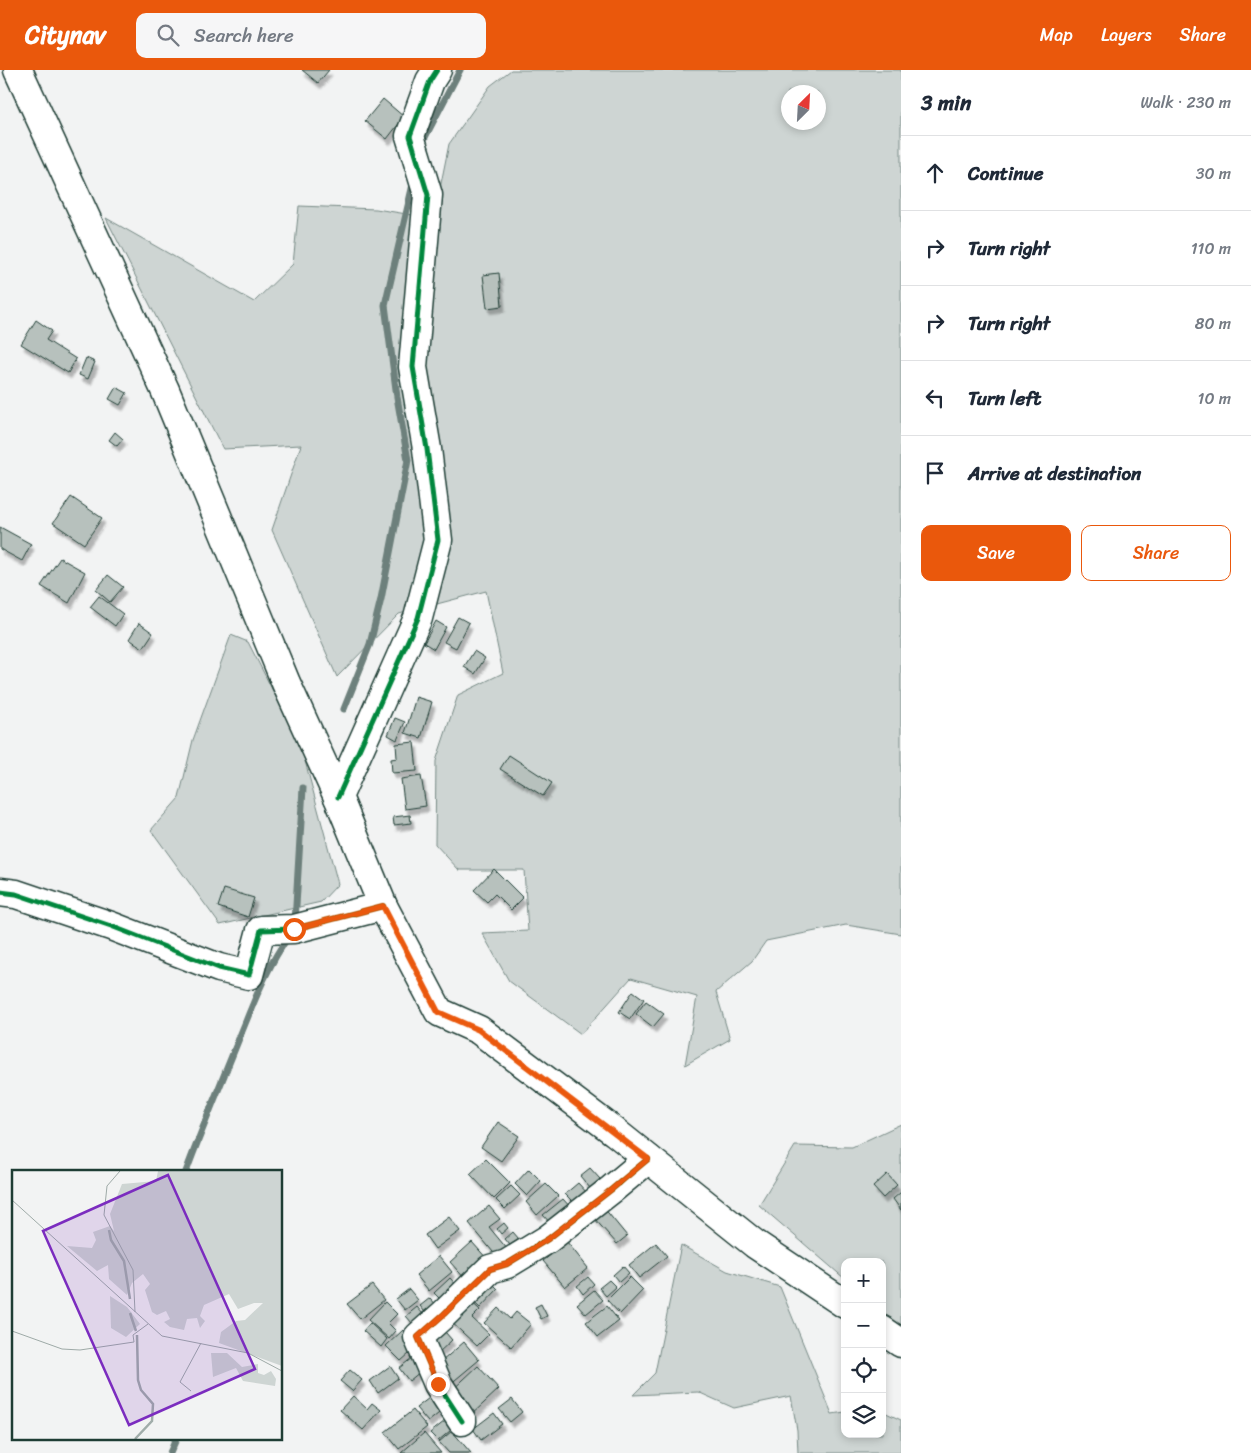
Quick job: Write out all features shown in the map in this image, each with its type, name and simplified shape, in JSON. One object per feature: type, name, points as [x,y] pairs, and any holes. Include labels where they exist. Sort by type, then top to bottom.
[{"type":"street","points":[[18,70],[165,390],[282,673],[338,797],[383,906],[438,1012],[479,1030],[648,1159],[755,1244],[844,1303]]},
{"type":"street","points":[[338,797],[418,618],[438,540],[413,367],[428,195],[410,136],[430,81],[437,70]]},
{"type":"street","points":[[0,892],[16,894],[111,926],[219,968],[249,975],[261,930],[294,929],[383,906]]},
{"type":"street","points":[[462,1421],[438,1384],[418,1337],[490,1269],[507,1264],[548,1239],[648,1159]]},
{"type":"street","points":[[886,1333],[901,1344]]},
{"type":"shaded area","points":[[511,70],[901,70],[901,934],[846,925],[766,941],[752,961],[716,992],[730,1039],[685,1065],[697,997],[631,978],[581,1034],[509,981],[482,933],[528,931],[524,870],[459,870],[435,844],[436,761],[458,695],[503,673],[486,591],[399,614],[337,677],[272,530],[301,445],[223,449],[106,218],[254,302],[293,264],[299,206],[376,209],[419,216],[435,213],[449,144],[490,86]]},
{"type":"shaded area","points":[[231,635],[248,642],[301,746],[338,884],[321,902],[220,925],[151,830],[179,798],[193,740]]},
{"type":"shaded area","points":[[901,1124],[901,1328],[886,1315],[886,1258],[841,1258],[841,1276],[759,1205],[795,1146],[852,1147]]},
{"type":"shaded area","points":[[681,1245],[727,1271],[780,1287],[832,1414],[841,1413],[841,1438],[886,1438],[886,1413],[901,1420],[901,1453],[798,1453],[797,1430],[791,1396],[734,1408],[698,1392],[633,1395],[655,1373]]},
{"type":"building","points":[[302,70],[329,70],[318,83]]},
{"type":"building","points":[[383,99],[404,117],[387,139],[365,121]]},
{"type":"building","points":[[499,273],[502,306],[487,308],[483,275]]},
{"type":"building","points":[[36,320],[52,331],[46,340],[76,359],[68,373],[21,344]]},
{"type":"building","points":[[86,358],[95,362],[88,379],[79,375]]},
{"type":"building","points":[[116,387],[127,393],[120,405],[109,399]]},
{"type":"building","points":[[115,432],[123,439],[117,446],[109,440]]},
{"type":"building","points":[[71,497],[102,518],[84,544],[53,523]]},
{"type":"building","points":[[0,527],[31,544],[22,561],[0,549]]},
{"type":"building","points":[[60,558],[85,572],[69,603],[41,586]]},
{"type":"building","points":[[108,575],[123,587],[110,602],[96,590]]},
{"type":"building","points":[[99,596],[123,614],[115,626],[90,607]]},
{"type":"building","points":[[458,617],[469,623],[456,648],[444,642]]},
{"type":"building","points":[[436,621],[446,627],[434,649],[424,643]]},
{"type":"building","points":[[139,623],[153,633],[143,648],[129,639]]},
{"type":"building","points":[[474,651],[485,658],[475,674],[464,667]]},
{"type":"building","points":[[416,697],[432,702],[421,738],[405,733]]},
{"type":"building","points":[[395,718],[405,722],[397,740],[388,735]]},
{"type":"building","points":[[414,742],[417,771],[392,773],[391,759],[397,758],[396,744]]},
{"type":"building","points":[[509,755],[552,783],[543,796],[500,769]]},
{"type":"building","points":[[421,776],[426,806],[405,809],[401,779]]},
{"type":"building","points":[[410,815],[411,823],[394,825],[393,817]]},
{"type":"building","points":[[494,869],[523,898],[511,910],[495,894],[487,902],[474,890]]},
{"type":"building","points":[[224,889],[254,898],[248,917],[218,907]]},
{"type":"building","points":[[633,991],[644,999],[630,1019],[619,1012]]},
{"type":"building","points":[[646,1001],[664,1014],[653,1027],[636,1014]]},
{"type":"building","points":[[498,1122],[519,1136],[501,1161],[481,1147]]},
{"type":"building","points":[[486,1159],[510,1183],[494,1199],[470,1174]]},
{"type":"building","points":[[590,1168],[600,1179],[590,1188],[580,1176]]},
{"type":"building","points":[[529,1169],[541,1181],[527,1196],[515,1184]]},
{"type":"building","points":[[887,1174],[897,1185],[883,1198],[873,1187]]},
{"type":"building","points":[[578,1183],[588,1194],[576,1205],[565,1194]]},
{"type":"building","points":[[546,1184],[558,1196],[537,1215],[526,1202]]},
{"type":"building","points":[[511,1186],[520,1195],[505,1209],[496,1200]]},
{"type":"building","points":[[901,1192],[901,1210],[893,1199]]},
{"type":"building","points":[[563,1199],[571,1208],[551,1224],[543,1215]]},
{"type":"building","points":[[489,1206],[500,1219],[489,1227],[508,1250],[498,1258],[469,1223]]},
{"type":"building","points":[[604,1208],[627,1236],[617,1244],[593,1217]]},
{"type":"building","points":[[449,1217],[460,1231],[435,1249],[425,1235]]},
{"type":"building","points":[[504,1223],[508,1228],[501,1234],[497,1229]]},
{"type":"building","points":[[513,1232],[519,1239],[510,1245],[505,1239]]},
{"type":"building","points":[[472,1242],[488,1260],[466,1280],[450,1262]]},
{"type":"building","points":[[567,1242],[588,1268],[565,1287],[543,1261]]},
{"type":"building","points":[[656,1243],[667,1256],[639,1278],[629,1265]]},
{"type":"building","points":[[439,1256],[452,1272],[429,1291],[416,1275]]},
{"type":"building","points":[[623,1266],[629,1273],[619,1282],[613,1275]]},
{"type":"building","points":[[486,1277],[498,1289],[480,1308],[468,1297]]},
{"type":"building","points":[[588,1277],[594,1284],[583,1294],[577,1286]]},
{"type":"building","points":[[630,1277],[643,1290],[620,1314],[607,1300]]},
{"type":"building","points":[[450,1278],[460,1289],[445,1304],[434,1293]]},
{"type":"building","points":[[609,1280],[616,1287],[606,1296],[599,1288]]},
{"type":"building","points":[[372,1285],[384,1300],[360,1319],[347,1304]]},
{"type":"building","points":[[409,1289],[418,1300],[405,1310],[396,1299]]},
{"type":"building","points":[[594,1290],[603,1300],[586,1314],[577,1304]]},
{"type":"building","points":[[430,1298],[439,1308],[429,1317],[420,1306]]},
{"type":"building","points":[[467,1298],[480,1310],[472,1318],[489,1334],[477,1346],[448,1319]]},
{"type":"building","points":[[385,1302],[397,1314],[388,1323],[396,1331],[389,1339],[368,1320]]},
{"type":"building","points":[[541,1304],[547,1316],[541,1319],[535,1307]]},
{"type":"building","points":[[607,1306],[619,1321],[598,1337],[586,1322]]},
{"type":"building","points":[[417,1307],[429,1321],[418,1330],[406,1316]]},
{"type":"building","points":[[498,1308],[510,1319],[516,1312],[531,1324],[511,1347],[484,1323]]},
{"type":"building","points":[[370,1323],[387,1339],[381,1347],[363,1331]]},
{"type":"building","points":[[439,1325],[452,1340],[438,1353],[424,1339]]},
{"type":"building","points":[[403,1330],[418,1346],[401,1361],[386,1346]]},
{"type":"building","points":[[464,1342],[479,1360],[449,1385],[434,1368]]},
{"type":"building","points":[[416,1355],[426,1367],[409,1381],[399,1368]]},
{"type":"building","points":[[390,1366],[398,1378],[378,1393],[370,1381]]},
{"type":"building","points":[[478,1366],[499,1389],[469,1417],[448,1394]]},
{"type":"building","points":[[350,1370],[362,1380],[352,1391],[340,1381]]},
{"type":"building","points":[[433,1395],[444,1409],[428,1422],[416,1408]]},
{"type":"building","points":[[353,1396],[367,1409],[372,1403],[381,1410],[363,1430],[340,1410]]},
{"type":"building","points":[[512,1399],[522,1412],[510,1422],[499,1409]]},
{"type":"building","points":[[413,1410],[427,1427],[399,1449],[385,1432]]},
{"type":"building","points":[[494,1413],[502,1424],[481,1440],[473,1429]]},
{"type":"building","points":[[450,1417],[457,1425],[438,1441],[430,1433]]},
{"type":"building","points":[[452,1431],[471,1453],[449,1453],[439,1442]]},
{"type":"building","points":[[424,1433],[441,1453],[401,1453]]},
{"type":"waterway","points":[[421,145],[460,70]]},
{"type":"waterway","points":[[344,709],[370,644],[381,599],[408,460],[397,397],[385,305],[414,180]]},
{"type":"waterway","points":[[295,922],[303,788]]},
{"type":"waterway","points":[[187,1170],[256,997],[274,959],[289,936]]},
{"type":"waterway","points":[[170,1453],[176,1440]]},
{"type":"cycle path","points":[[338,797],[418,618],[438,540],[427,449],[413,367],[428,195],[410,136],[430,81],[437,70]]},
{"type":"cycle path","points":[[0,892],[16,894],[111,926],[219,968],[249,975],[261,930],[294,929],[383,906]]},
{"type":"cycle path","points":[[462,1421],[438,1384],[418,1337],[490,1269],[507,1264],[548,1239],[648,1159]]},
{"type":"route","points":[[294,929],[383,906],[438,1012],[479,1030],[648,1159],[548,1239],[507,1264],[490,1269],[418,1337],[438,1384]]}]
